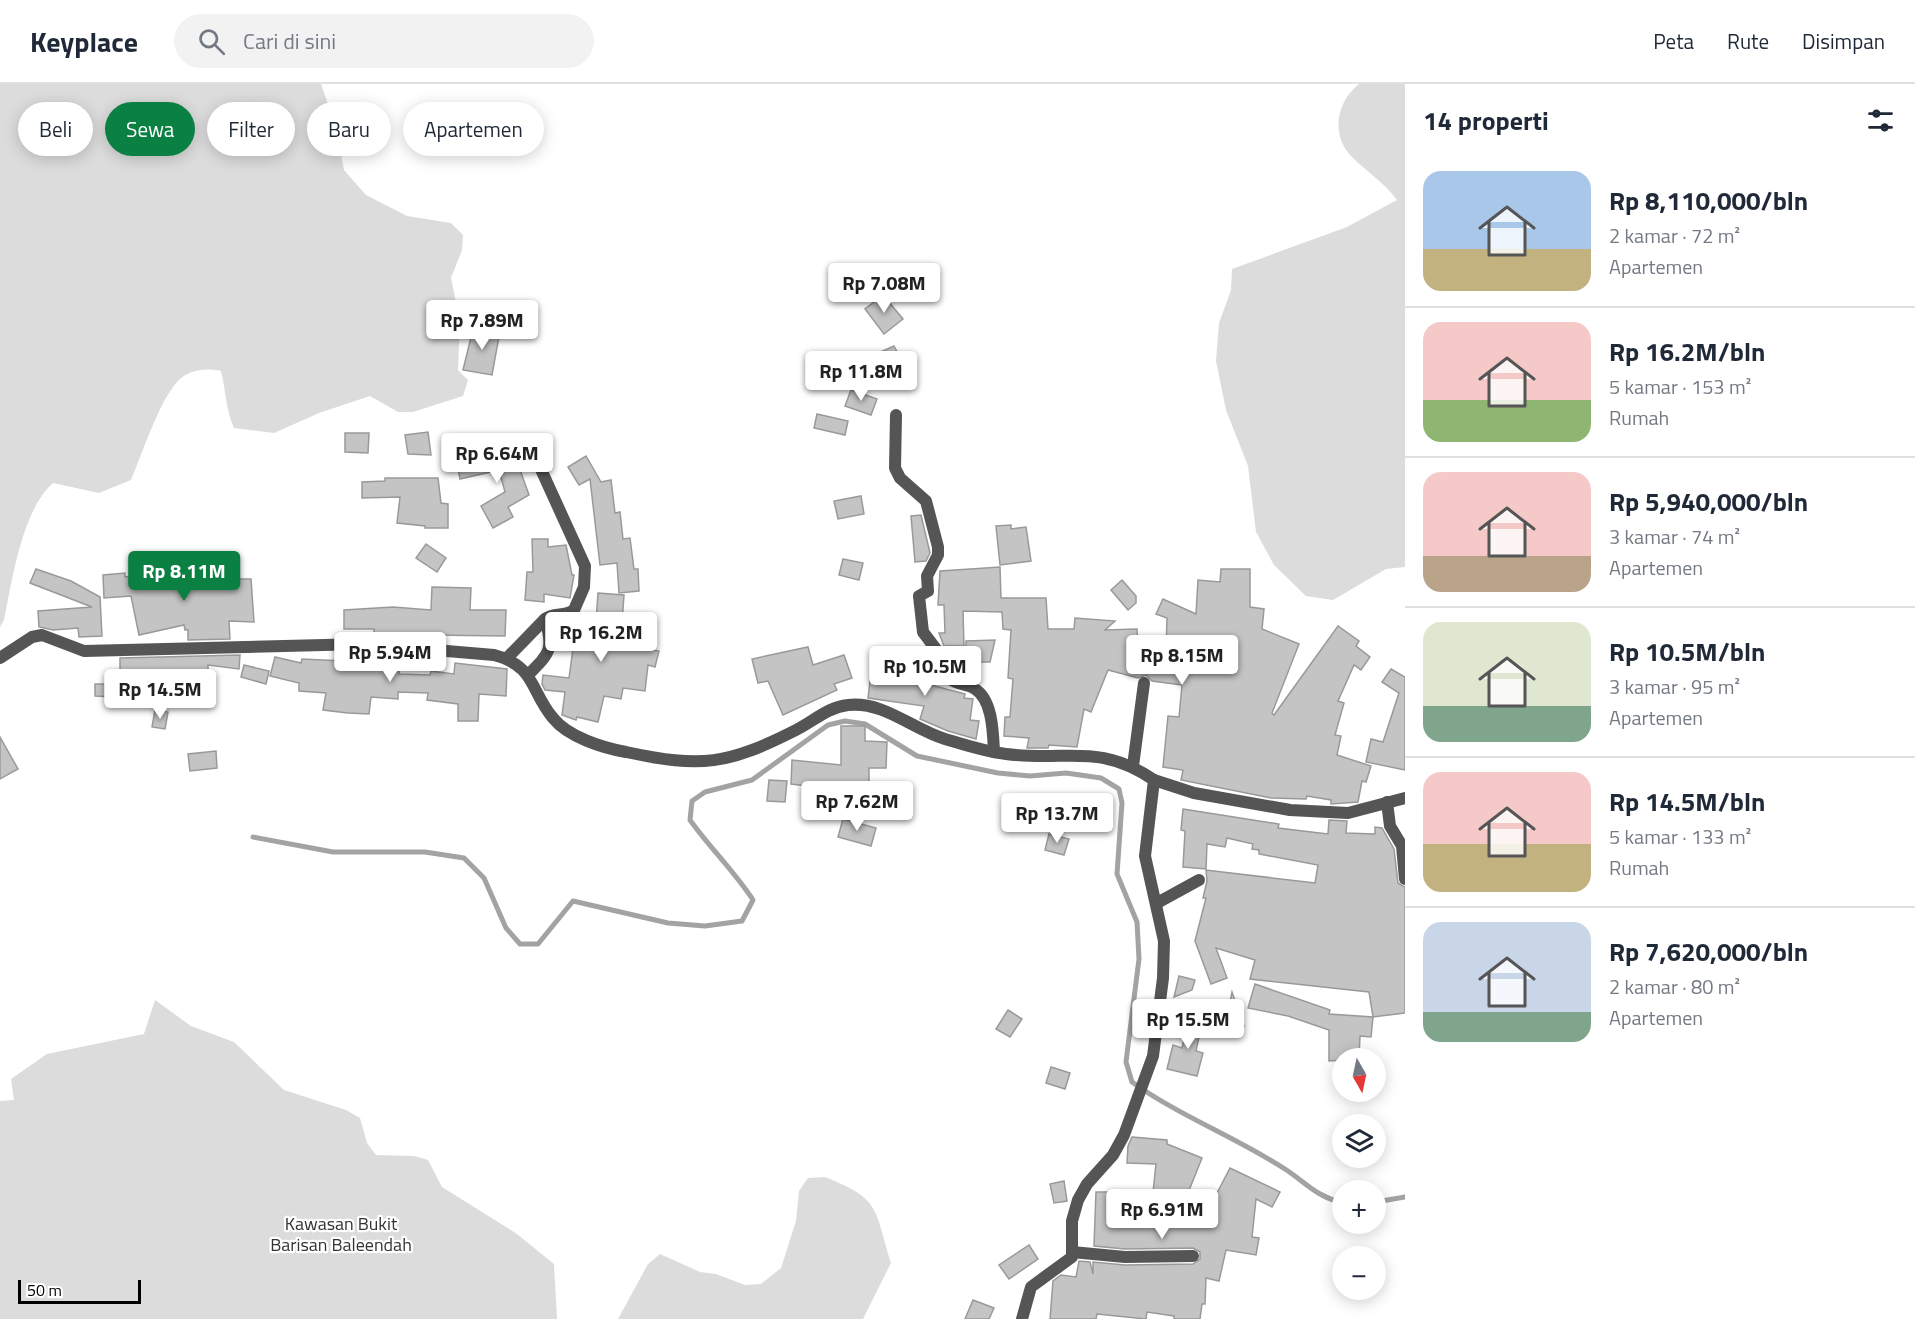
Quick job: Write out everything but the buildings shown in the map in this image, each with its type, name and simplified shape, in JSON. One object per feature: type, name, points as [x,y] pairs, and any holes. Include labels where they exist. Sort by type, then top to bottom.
[{"type":"street","points":[[896,415],[895,468],[900,478],[926,501],[938,547],[938,555],[927,576],[928,591],[919,596],[922,632],[945,661],[948,678],[979,693],[989,713],[994,752]]},
{"type":"street","points":[[507,658],[545,619],[552,615],[569,614],[573,610],[587,576],[585,566],[539,465]]},
{"type":"street","points":[[529,674],[549,651],[551,642],[545,619]]},
{"type":"street","points":[[0,658],[32,637],[42,635],[84,651],[364,644],[494,655],[507,658],[529,674],[554,719],[567,730],[624,752],[658,758],[709,762],[733,758],[791,733],[835,707],[849,705],[882,709],[923,732],[994,752],[1032,756],[1098,755],[1133,766],[1154,780],[1194,793],[1290,810],[1348,813],[1405,798]]},
{"type":"street","points":[[1133,766],[1144,683]]},
{"type":"street","points":[[1022,1319],[1031,1287],[1069,1259],[1072,1252],[1072,1221],[1077,1200],[1087,1184],[1113,1155],[1153,1056],[1163,978],[1164,941],[1146,856],[1154,780]]},
{"type":"street","points":[[1387,802],[1390,826],[1401,846],[1405,879]]},
{"type":"street","points":[[1157,903],[1199,880]]},
{"type":"street","points":[[1072,1252],[1125,1257],[1193,1256]]},
{"type":"green space","points":[[0,84],[321,84],[327,102],[307,102],[307,156],[341,156],[344,170],[366,195],[407,216],[451,223],[463,235],[462,250],[451,278],[460,322],[458,370],[468,380],[463,396],[413,412],[398,412],[370,396],[319,413],[274,433],[234,428],[221,371],[204,370],[187,374],[177,382],[164,402],[131,480],[99,493],[53,483],[42,495],[26,528],[4,620],[0,627]]},
{"type":"green space","points":[[1359,84],[1405,84],[1405,567],[1386,569],[1333,600],[1306,596],[1274,565],[1256,532],[1248,466],[1226,410],[1216,361],[1219,323],[1231,290],[1232,269],[1347,227],[1397,200],[1353,158],[1341,140],[1339,120],[1341,110],[1351,91]]},
{"type":"green space","name":"Kawasan Bukit Barisan Baleendah","points":[[155,1000],[191,1026],[234,1042],[284,1090],[346,1110],[360,1118],[367,1143],[376,1155],[414,1156],[428,1160],[442,1187],[517,1234],[554,1264],[557,1319],[0,1319],[0,1101],[14,1100],[11,1079],[47,1054],[144,1034]]},
{"type":"green space","points":[[825,1177],[857,1192],[873,1208],[891,1263],[863,1319],[618,1319],[648,1264],[660,1254],[700,1272],[716,1274],[745,1285],[761,1284],[781,1268],[796,1221],[799,1191],[808,1178]]},
{"type":"waterway","points":[[253,837],[333,852],[425,852],[464,858],[484,878],[506,928],[520,944],[538,944],[573,901],[668,923],[705,926],[742,921],[753,900],[690,820],[692,801],[705,792],[752,780],[828,725],[845,721],[865,724],[917,756],[998,773],[1030,776],[1066,773],[1101,778],[1119,789],[1122,803],[1117,874],[1137,922],[1139,959],[1126,1062],[1132,1082],[1170,1106],[1269,1159],[1332,1200]]},
{"type":"waterway","points":[[1386,1200],[1405,1197]]}]
